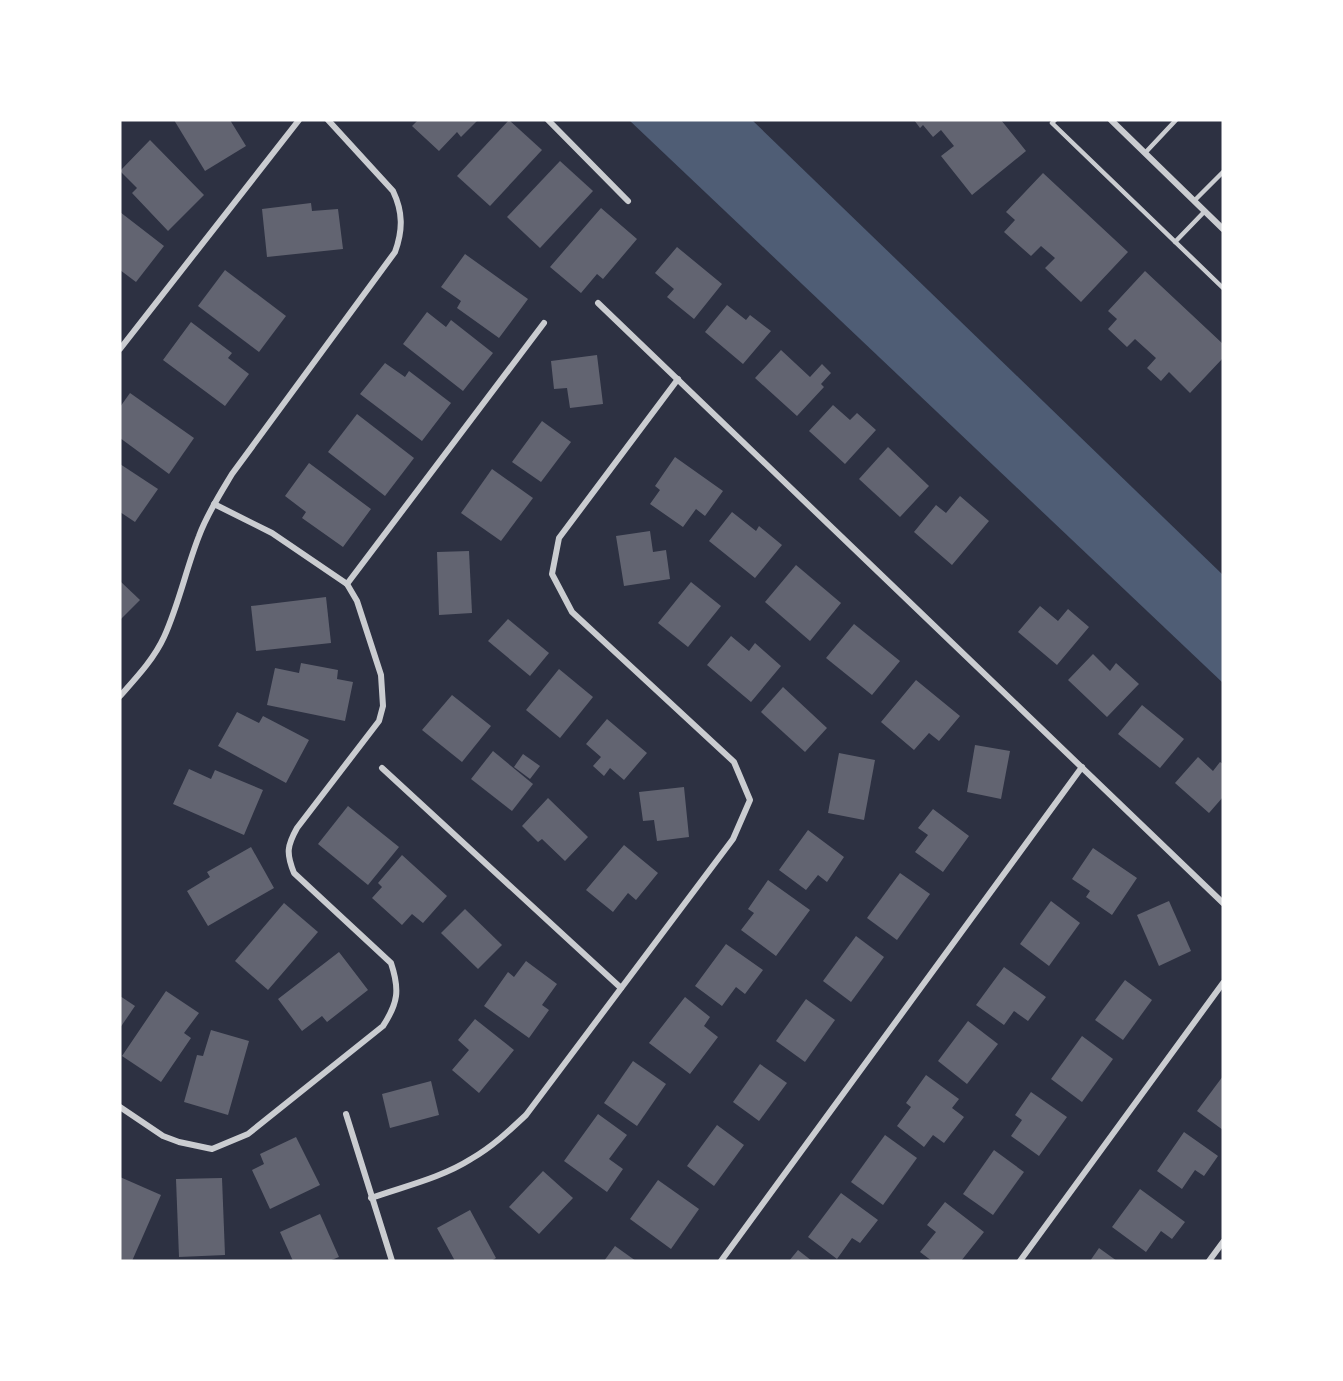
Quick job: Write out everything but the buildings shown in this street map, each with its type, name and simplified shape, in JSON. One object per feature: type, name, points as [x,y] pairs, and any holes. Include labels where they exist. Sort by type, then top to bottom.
[{"type":"street","points":[[120,349],[298,120]]},
{"type":"street","points":[[120,696],[142,672],[163,638],[178,602],[199,536],[232,474],[395,252],[401,237],[402,221],[393,191],[328,120]]},
{"type":"street","points":[[548,120],[628,201]]},
{"type":"street","points":[[1111,120],[1223,229]]},
{"type":"street","points":[[598,303],[1223,903]]},
{"type":"street","points":[[347,584],[544,323]]},
{"type":"street","points":[[371,1197],[438,1176],[471,1160],[500,1139],[538,1102],[733,839],[750,800],[734,762],[572,612],[552,574],[559,538],[678,379]]},
{"type":"street","points":[[120,1107],[163,1136],[213,1149],[248,1134],[383,1026],[392,1012],[397,996],[397,980],[391,963],[294,873],[288,858],[289,842],[297,828],[379,721],[383,706],[381,675],[357,601],[347,584],[272,533],[214,504]]},
{"type":"street","points":[[721,1261],[1082,767]]},
{"type":"street","points":[[382,768],[621,988]]},
{"type":"street","points":[[1020,1261],[1223,983]]},
{"type":"street","points":[[346,1114],[392,1261]]},
{"type":"street","points":[[1209,1261],[1223,1242]]},
{"type":"lane","points":[[1055,120],[1052,123],[1223,288]]},
{"type":"lane","points":[[1145,153],[1176,120]]},
{"type":"lane","points":[[1194,201],[1223,172]]},
{"type":"lane","points":[[1174,242],[1205,211]]},
{"type":"water","points":[[629,120],[752,120],[1223,575],[1223,683]]}]
